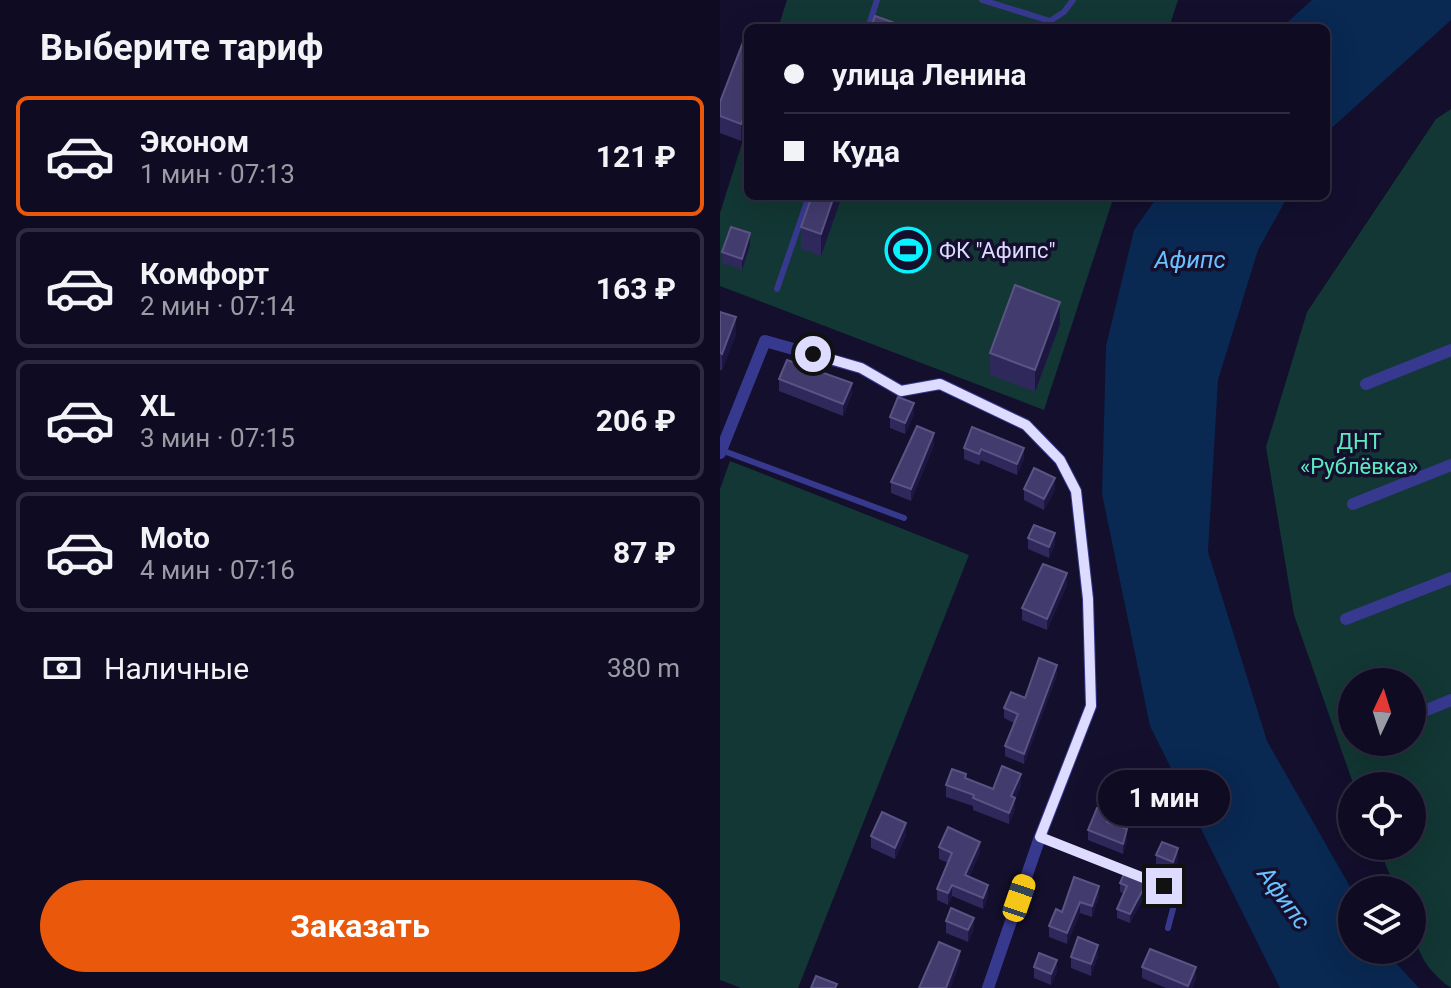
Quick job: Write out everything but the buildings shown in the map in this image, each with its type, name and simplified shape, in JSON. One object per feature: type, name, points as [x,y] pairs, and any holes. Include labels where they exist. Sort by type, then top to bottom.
[{"type":"street","points":[[721,452],[765,341],[861,368],[901,391],[940,384],[1026,425],[1060,460],[1076,491],[1088,599],[1091,706],[1040,837],[988,988]]},
{"type":"street","points":[[1366,384],[1451,350]]},
{"type":"street","points":[[1353,504],[1451,465]]},
{"type":"street","points":[[1346,619],[1451,578]]},
{"type":"street","points":[[1426,710],[1451,700]]},
{"type":"lane","points":[[869,24],[877,0]]},
{"type":"lane","points":[[982,0],[1050,21],[1064,12],[1073,0]]},
{"type":"lane","points":[[777,289],[808,200]]},
{"type":"lane","points":[[721,452],[904,518]]},
{"type":"lane","points":[[1040,837],[1164,886],[1175,901],[1168,928]]},
{"type":"green space","points":[[787,0],[1178,0],[1170,24],[779,24]]},
{"type":"green space","name":"ДНТ «Рублёвка»","points":[[1451,109],[1451,988],[1426,962],[1426,876],[1390,876],[1384,860],[1426,860],[1426,772],[1349,772],[1343,756],[1426,756],[1426,668],[1338,668],[1338,740],[1294,615],[1266,447],[1307,312],[1436,119]]},
{"type":"green space","name":"ФК \"Афипс\"","points":[[744,137],[744,200],[1113,200],[1044,410],[720,286],[720,213]]},
{"type":"green space","points":[[730,461],[969,555],[798,988],[741,988],[720,980],[720,489]]},
{"type":"water","points":[[1312,0],[1451,0],[1451,20],[1330,129],[1330,24],[1285,24]]},
{"type":"water","name":"Афипс","points":[[1155,200],[1286,200],[1258,250],[1218,380],[1208,552],[1267,741],[1344,876],[1338,876],[1338,964],[1397,964],[1419,988],[1280,988],[1150,726],[1102,494],[1106,346],[1134,230]]},
{"type":"place","name":"ФК \"Афипс\"","points":[[908,250]]},
{"type":"route","points":[[813,354],[861,368],[901,391],[940,384],[1026,425],[1060,460],[1076,491],[1088,599],[1091,706],[1040,837],[1164,886]]}]
